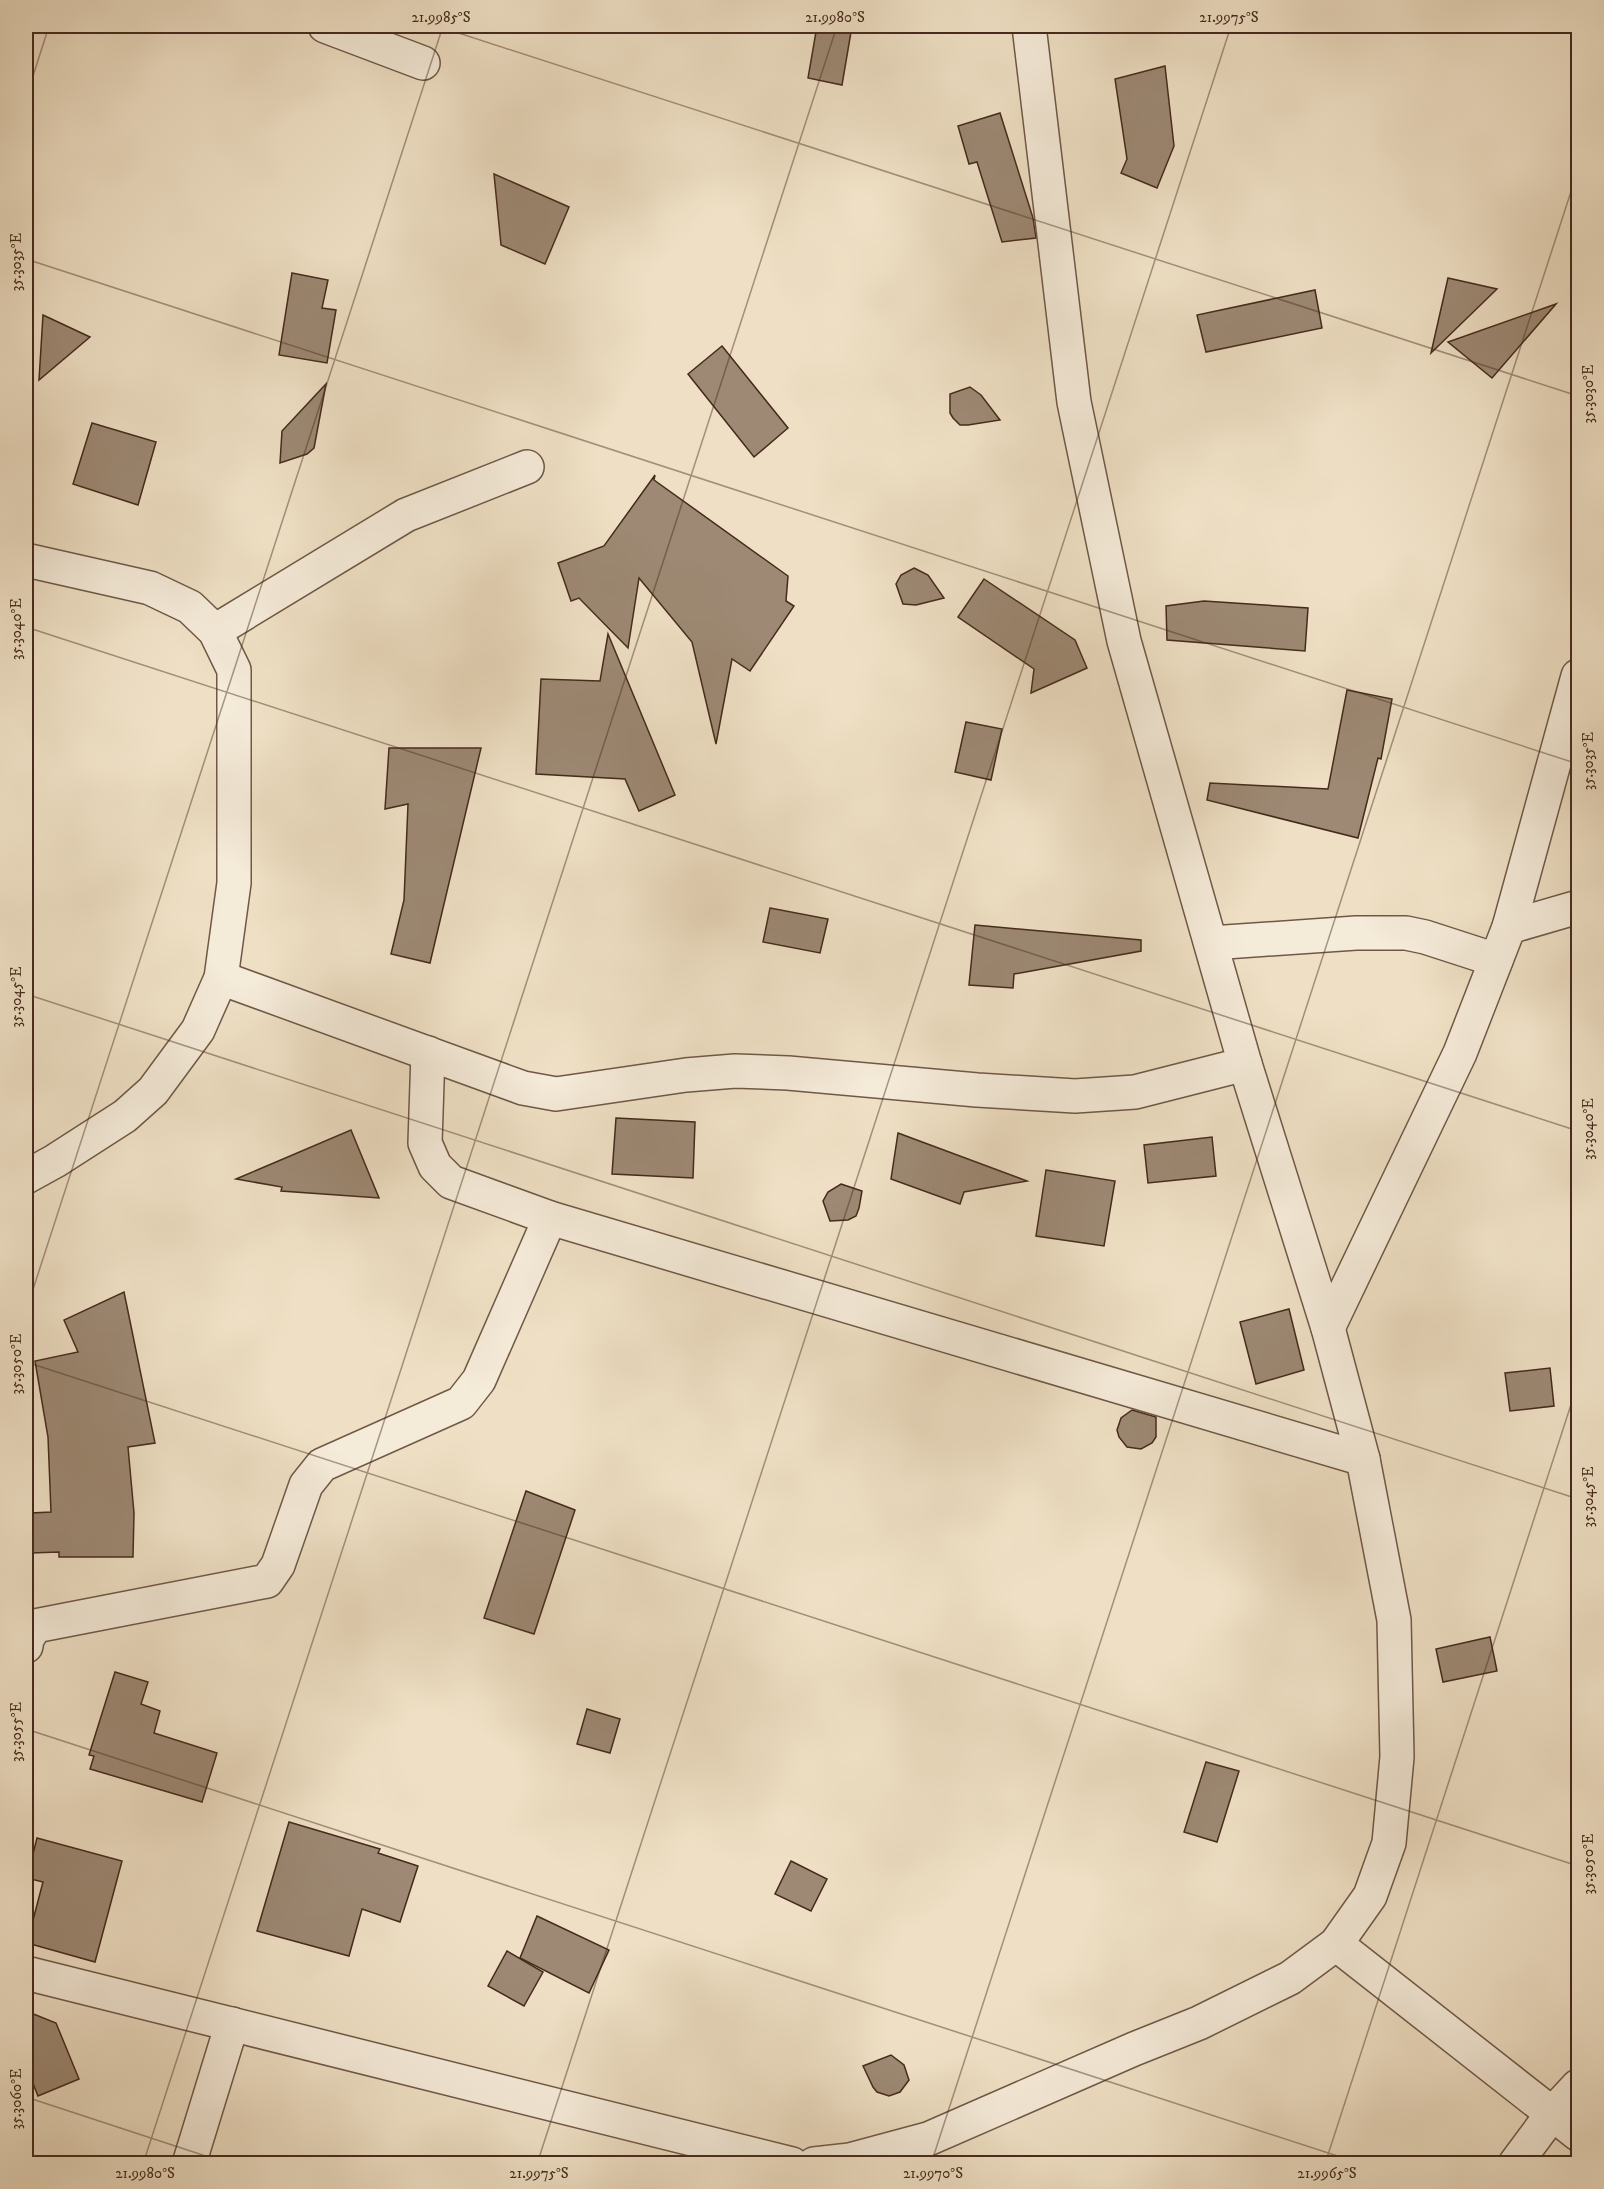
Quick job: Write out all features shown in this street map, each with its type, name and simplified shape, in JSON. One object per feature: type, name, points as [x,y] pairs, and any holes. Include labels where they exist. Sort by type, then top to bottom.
[{"type":"street","points":[[325,26],[423,63]]},
{"type":"street","points":[[814,2163],[850,2160],[938,2134],[1199,2023],[1290,1978],[1336,1944],[1370,1896],[1389,1843],[1397,1758],[1394,1620],[1363,1459],[1328,1328],[1245,1064],[1124,641],[1074,402],[1029,26]]},
{"type":"street","points":[[215,631],[406,515],[527,467]]},
{"type":"street","points":[[26,560],[150,588],[190,607],[215,631],[234,670],[234,883],[221,978],[198,1030],[153,1091],[125,1116],[26,1177]]},
{"type":"street","points":[[1328,1328],[1460,1053],[1509,927],[1578,676]]},
{"type":"street","points":[[1509,927],[1578,907]]},
{"type":"street","points":[[1211,943],[1387,932],[1425,937],[1496,960]]},
{"type":"street","points":[[221,978],[523,1088],[556,1094],[686,1075],[735,1071],[788,1073],[977,1090],[1075,1096],[1136,1092],[1245,1064]]},
{"type":"street","points":[[428,1053],[425,1143],[435,1166],[450,1182],[550,1218],[1363,1459]]},
{"type":"street","points":[[26,1646],[27,1639],[35,1626],[267,1581],[278,1565],[306,1485],[322,1465],[461,1404],[479,1380],[550,1218]]},
{"type":"street","points":[[1336,1944],[1578,2134]]},
{"type":"street","points":[[26,1973],[792,2163]]},
{"type":"street","points":[[189,2163],[232,2024]]},
{"type":"street","points":[[1515,2163],[1552,2114],[1578,2086]]},
{"type":"building","points":[[817,26],[851,32],[842,85],[808,78]]},
{"type":"building","points":[[1165,66],[1174,146],[1157,188],[1121,173],[1127,159],[1115,79]]},
{"type":"building","points":[[1000,113],[1033,218],[1036,238],[1002,242],[977,162],[969,164],[958,126]]},
{"type":"building","points":[[494,174],[569,207],[545,264],[501,245]]},
{"type":"building","points":[[292,273],[328,280],[322,308],[336,310],[327,363],[279,355]]},
{"type":"building","points":[[1448,278],[1497,289],[1431,353]]},
{"type":"building","points":[[1315,290],[1322,328],[1206,352],[1197,315]]},
{"type":"building","points":[[1556,304],[1492,378],[1448,342]]},
{"type":"building","points":[[43,315],[90,337],[39,380]]},
{"type":"building","points":[[722,346],[788,428],[754,457],[688,374]]},
{"type":"building","points":[[326,384],[314,448],[307,454],[280,463],[282,431]]},
{"type":"building","points":[[970,387],[981,395],[1000,420],[960,425],[953,418],[950,413],[950,394]]},
{"type":"building","points":[[92,423],[156,442],[138,505],[73,484]]},
{"type":"building","points":[[655,475],[654,480],[788,576],[786,601],[794,606],[750,671],[732,659],[716,744],[692,642],[639,578],[628,648],[579,598],[571,601],[558,563],[604,546]]},
{"type":"building","points":[[914,568],[928,575],[944,598],[916,605],[903,604],[896,584],[901,575]]},
{"type":"building","points":[[984,579],[1075,640],[1087,668],[1031,693],[1034,669],[958,617]]},
{"type":"building","points":[[1204,601],[1308,608],[1305,651],[1167,640],[1166,606]]},
{"type":"building","points":[[608,634],[675,795],[639,811],[625,779],[536,774],[541,679],[600,681]]},
{"type":"building","points":[[1347,690],[1392,699],[1381,759],[1378,758],[1358,838],[1207,800],[1210,783],[1328,789]]},
{"type":"building","points":[[966,722],[1002,729],[991,780],[955,772]]},
{"type":"building","points":[[389,748],[481,748],[430,963],[391,954],[404,900],[408,804],[385,809]]},
{"type":"building","points":[[770,908],[828,919],[820,953],[763,942]]},
{"type":"building","points":[[975,925],[1141,940],[1141,951],[1014,974],[1013,988],[969,985]]},
{"type":"building","points":[[616,1118],[695,1122],[693,1178],[612,1174]]},
{"type":"building","points":[[351,1130],[379,1198],[281,1191],[282,1187],[236,1179]]},
{"type":"building","points":[[898,1133],[1027,1181],[964,1192],[960,1204],[891,1179]]},
{"type":"building","points":[[1212,1137],[1216,1176],[1148,1183],[1144,1145]]},
{"type":"building","points":[[1046,1170],[1115,1181],[1104,1246],[1036,1236]]},
{"type":"building","points":[[841,1184],[862,1191],[859,1208],[856,1216],[848,1220],[830,1221],[823,1201],[828,1192]]},
{"type":"building","points":[[124,1292],[155,1443],[128,1447],[134,1513],[133,1557],[59,1557],[59,1552],[31,1553],[31,1513],[51,1512],[48,1437],[35,1361],[78,1352],[64,1320]]},
{"type":"building","points":[[1289,1309],[1304,1370],[1256,1384],[1240,1322]]},
{"type":"building","points":[[1550,1368],[1554,1406],[1510,1411],[1505,1373]]},
{"type":"building","points":[[1132,1410],[1156,1417],[1156,1437],[1152,1443],[1141,1449],[1127,1447],[1119,1437],[1117,1430],[1121,1418]]},
{"type":"building","points":[[526,1491],[575,1510],[534,1634],[484,1618]]},
{"type":"building","points":[[1490,1637],[1497,1671],[1443,1682],[1436,1649]]},
{"type":"building","points":[[115,1672],[148,1682],[141,1704],[160,1711],[154,1733],[217,1753],[202,1802],[90,1769],[94,1756],[89,1755]]},
{"type":"building","points":[[587,1709],[620,1719],[610,1753],[577,1744]]},
{"type":"building","points":[[1206,1762],[1239,1771],[1217,1842],[1184,1832]]},
{"type":"building","points":[[289,1822],[380,1849],[378,1853],[418,1866],[400,1922],[362,1909],[349,1956],[257,1931]]},
{"type":"building","points":[[37,1838],[122,1861],[95,1962],[27,1943],[43,1882],[27,1878]]},
{"type":"building","points":[[791,1861],[827,1879],[811,1911],[775,1894]]},
{"type":"building","points":[[537,1916],[609,1950],[589,1993],[520,1958]]},
{"type":"building","points":[[507,1951],[543,1972],[524,2006],[488,1986]]},
{"type":"building","points":[[26,2011],[56,2023],[79,2079],[38,2096],[26,2066]]},
{"type":"building","points":[[891,2055],[904,2065],[909,2080],[900,2092],[889,2096],[877,2092],[863,2066]]}]
